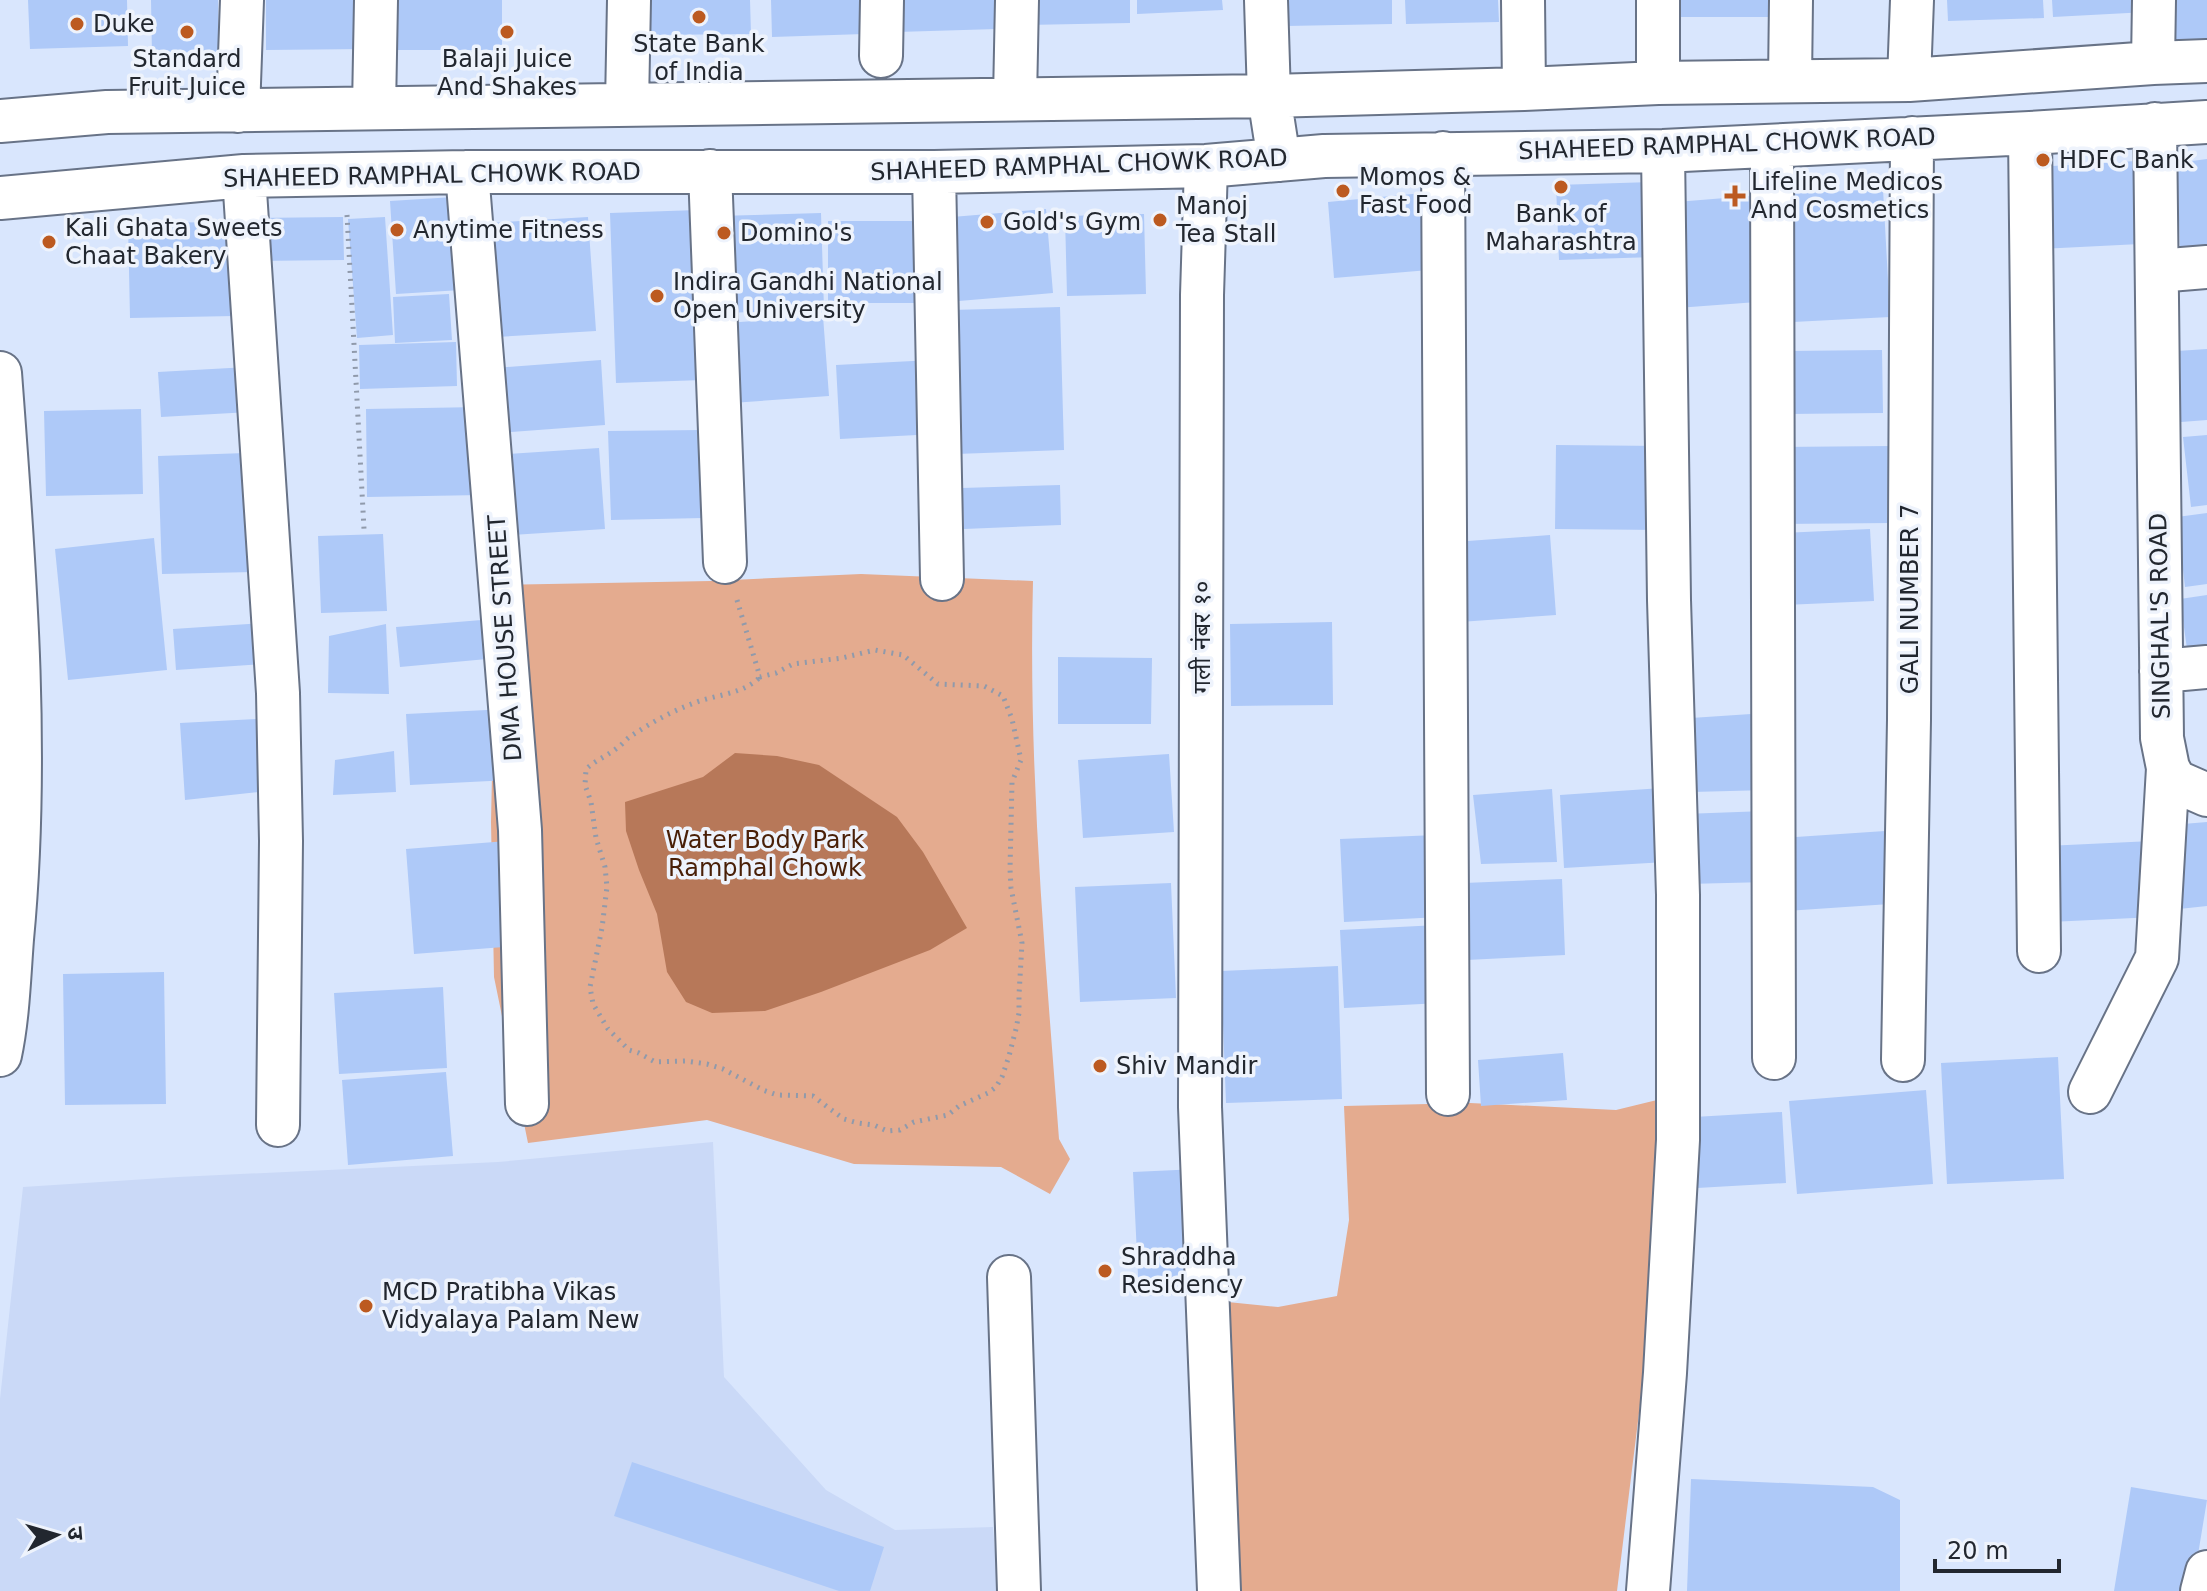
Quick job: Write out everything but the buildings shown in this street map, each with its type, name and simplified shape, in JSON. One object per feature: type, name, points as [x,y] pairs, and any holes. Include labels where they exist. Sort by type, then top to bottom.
[{"type":"street","points":[[238,111],[242,0]]},
{"type":"street","points":[[374,108],[376,0]]},
{"type":"street","points":[[627,105],[629,0]]},
{"type":"street","points":[[881,56],[882,0]]},
{"type":"street","points":[[1015,99],[1017,0]]},
{"type":"street","points":[[1266,0],[1269,96],[1279,160]]},
{"type":"street","points":[[1523,0],[1524,89]]},
{"type":"street","points":[[1658,0],[1658,83]]},
{"type":"street","points":[[1790,81],[1791,0]]},
{"type":"street","points":[[1909,80],[1912,0]]},
{"type":"street","points":[[2153,63],[2154,0]]},
{"type":"street","points":[[0,121],[107,112],[1269,96],[1658,83],[1909,80],[2207,61]]},
{"type":"street","name":"SHAHEED RAMPHAL CHOWK ROAD","points":[[0,198],[244,176],[467,172],[934,172],[1206,166],[1324,156],[1663,151],[2207,122]]},
{"type":"street","name":"SINGHAL'S ROAD","points":[[2090,1092],[2157,958],[2168,768],[2162,738],[2155,124]]},
{"type":"street","points":[[2030,133],[2039,951]]},
{"type":"street","name":"GALI NUMBER 7","points":[[1903,1060],[1910,705],[1912,138]]},
{"type":"street","points":[[1772,146],[1774,1058]]},
{"type":"street","points":[[1648,1591],[1665,1373],[1678,1140],[1678,895],[1669,600],[1663,151]]},
{"type":"street","points":[[1443,153],[1448,1094]]},
{"type":"street","name":"गली नंबर १०","points":[[1206,166],[1202,327],[1200,1107],[1219,1591]]},
{"type":"street","points":[[710,171],[731,580]]},
{"type":"street","name":"DMA HOUSE STREET","points":[[467,172],[520,830],[527,1104]]},
{"type":"street","points":[[934,172],[942,579]]},
{"type":"street","points":[[244,176],[278,693],[281,841],[278,1125]]},
{"type":"street","points":[[2157,271],[2207,267]]},
{"type":"street","points":[[0,373],[10,504],[19,733],[19,869],[0,1055]]},
{"type":"street","points":[[2161,671],[2207,667]]},
{"type":"street","points":[[2168,768],[2175,781],[2207,795]]},
{"type":"street","points":[[1009,1277],[1019,1591]]},
{"type":"street","points":[[2202,1591],[2207,1572]]},
{"type":"path","points":[[345,174],[364,529]]},
{"type":"path","points":[[731,580],[760,677]]},
{"type":"path","points":[[875,650],[903,655],[938,684],[984,686],[1003,696],[1012,719],[1021,760],[1012,782],[1010,869],[1022,943],[1019,1013],[1009,1056],[996,1087],[948,1115],[887,1131],[844,1119],[813,1096],[777,1095],[707,1064],[655,1062],[624,1046],[605,1025],[593,1004],[590,987],[602,928],[607,877],[585,785],[586,769],[660,717],[741,689],[760,677],[793,664],[875,650]]},
{"type":"shaded area","points":[[735,753],[777,756],[819,765],[897,817],[923,852],[967,928],[930,950],[765,1011],[712,1013],[686,1002],[667,972],[657,914],[626,831],[625,802],[703,777]]},
{"type":"shaded area","name":"MCD Pratibha Vikas Vidyalaya Palam New","points":[[713,1142],[724,1377],[826,1490],[895,1530],[993,1527],[998,1591],[0,1591],[0,1399],[23,1187],[498,1162]]},
{"type":"green space","name":"Water Body Park Ramphal Chowk","points":[[861,574],[1033,581],[1035,791],[1043,930],[1059,1139],[1070,1159],[1050,1194],[1001,1167],[854,1164],[707,1120],[528,1143],[494,977],[491,822],[496,585],[711,581]]},
{"type":"green space","points":[[1657,1100],[1648,1340],[1617,1591],[1206,1591],[1198,1299],[1278,1307],[1337,1296],[1349,1220],[1344,1106],[1470,1103],[1616,1110]]},
{"type":"place","name":"State Bank of India","points":[[699,17]]},
{"type":"place","name":"Duke","points":[[77,24]]},
{"type":"place","name":"Standard Fruit Juice","points":[[187,32]]},
{"type":"place","name":"Balaji Juice And Shakes","points":[[507,32]]},
{"type":"place","name":"HDFC Bank","points":[[2043,160]]},
{"type":"place","name":"Bank of Maharashtra","points":[[1561,187]]},
{"type":"place","name":"Momos & Fast Food","points":[[1343,191]]},
{"type":"place","name":"Lifeline Medicos And Cosmetics","points":[[1735,196]]},
{"type":"place","name":"Manoj Tea Stall","points":[[1160,220]]},
{"type":"place","name":"Gold's Gym","points":[[987,222]]},
{"type":"place","name":"Anytime Fitness","points":[[397,230]]},
{"type":"place","name":"Domino's","points":[[724,233]]},
{"type":"place","name":"Kali Ghata Sweets Chaat Bakery","points":[[49,242]]},
{"type":"place","name":"Indira Gandhi National Open University","points":[[657,296]]},
{"type":"place","name":"Shiv Mandir","points":[[1100,1066]]},
{"type":"place","name":"Shraddha Residency","points":[[1105,1271]]},
{"type":"place","name":"MCD Pratibha Vikas Vidyalaya Palam New","points":[[366,1306]]}]
